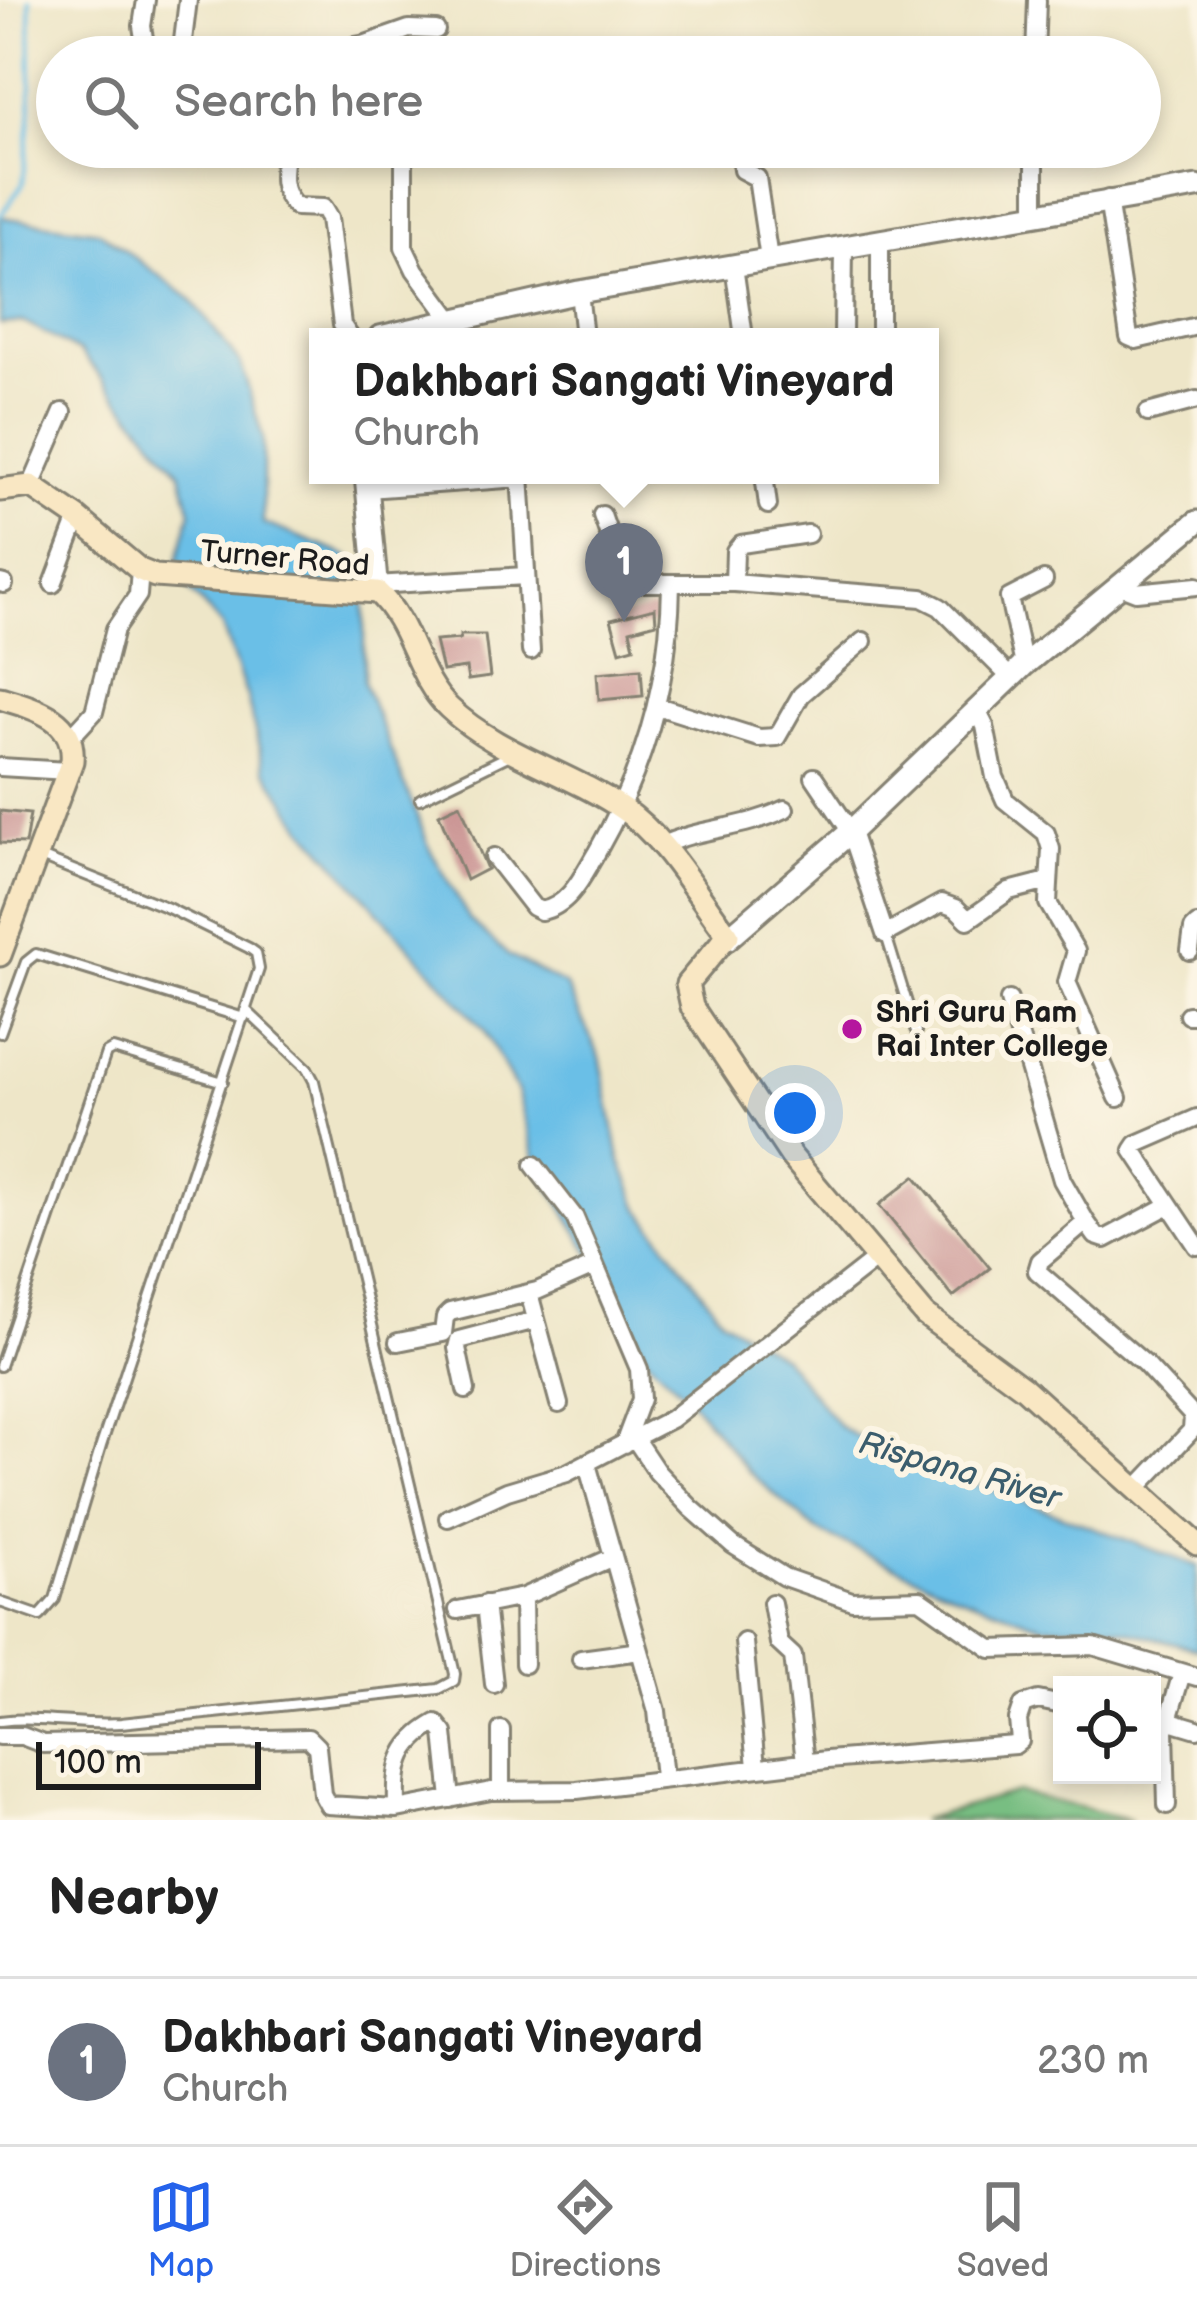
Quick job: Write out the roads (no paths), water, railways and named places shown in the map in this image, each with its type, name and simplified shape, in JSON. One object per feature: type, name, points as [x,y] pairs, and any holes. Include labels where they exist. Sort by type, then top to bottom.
[{"type":"main road","points":[[0,490],[31,486]]},
{"type":"main road","name":"Turner Road","points":[[31,486],[140,570],[165,579],[375,589],[394,608],[446,706],[517,752],[622,808],[648,829],[727,939]]},
{"type":"main road","points":[[0,698],[47,714],[74,746],[0,955]]},
{"type":"main road","points":[[727,939],[687,984],[692,1007],[791,1156],[925,1316],[1024,1388],[1197,1544]]},
{"type":"street","points":[[143,36],[146,0]]},
{"type":"street","points":[[184,36],[188,0]]},
{"type":"street","points":[[1036,36],[1037,0]]},
{"type":"street","points":[[389,36],[409,29],[436,30]]},
{"type":"street","points":[[284,168],[286,196],[296,207],[323,208],[329,218],[344,328]]},
{"type":"street","points":[[404,168],[404,247],[452,320]]},
{"type":"street","points":[[742,168],[757,178],[769,259]]},
{"type":"street","points":[[1035,168],[1035,212]]},
{"type":"street","points":[[418,328],[579,292],[1197,187]]},
{"type":"street","points":[[1108,200],[1129,337],[1136,340],[1197,326]]},
{"type":"street","points":[[880,239],[880,328]]},
{"type":"street","points":[[843,328],[844,246]]},
{"type":"street","points":[[734,266],[743,328]]},
{"type":"street","points":[[579,292],[583,328]]},
{"type":"street","points":[[1148,413],[1197,400]]},
{"type":"street","points":[[31,486],[63,412]]},
{"type":"street","points":[[367,484],[375,589],[526,576]]},
{"type":"street","points":[[520,484],[531,651]]},
{"type":"street","points":[[765,484],[768,505]]},
{"type":"street","points":[[602,515],[614,554],[629,579],[647,586],[734,583],[922,598],[1017,672]]},
{"type":"street","points":[[53,584],[78,518]]},
{"type":"street","points":[[727,939],[851,832],[976,708],[1197,522]]},
{"type":"street","points":[[734,583],[735,551],[741,544],[808,534]]},
{"type":"street","points":[[71,737],[94,712],[117,623],[138,595],[140,570]]},
{"type":"street","points":[[1017,672],[1009,598],[1044,580]]},
{"type":"street","points":[[494,857],[541,911],[560,905],[577,883],[622,808],[648,742],[668,653],[671,584]]},
{"type":"street","points":[[1118,585],[1136,592],[1197,586]]},
{"type":"street","points":[[657,706],[759,738],[777,737],[801,695],[863,641]]},
{"type":"street","points":[[976,708],[1005,800],[1046,833],[1051,849],[1048,903],[1076,951],[1066,973],[1070,991],[1118,1098]]},
{"type":"street","points":[[0,767],[68,771]]},
{"type":"street","points":[[814,777],[851,832],[885,934],[942,903],[970,919],[1009,890],[1048,881]]},
{"type":"street","points":[[661,846],[688,835],[745,825],[785,809]]},
{"type":"street","points":[[1190,951],[1192,929],[1197,925]]},
{"type":"street","points":[[1009,1000],[1062,1180],[1096,1236],[1109,1238],[1169,1205]]},
{"type":"street","points":[[1197,1118],[1134,1147],[1197,1246]]},
{"type":"street","points":[[534,1166],[575,1218],[639,1369],[638,1417],[629,1442]]},
{"type":"street","points":[[1086,1222],[1040,1261],[1037,1271],[1145,1364],[1190,1410],[1195,1423],[1137,1488]]},
{"type":"street","points":[[448,1518],[507,1491],[587,1464],[692,1405],[877,1258]]},
{"type":"street","points":[[398,1342],[443,1333],[445,1317],[451,1312],[529,1293],[594,1266]]},
{"type":"street","points":[[529,1293],[560,1404]]},
{"type":"street","points":[[466,1390],[459,1340],[536,1320]]},
{"type":"street","points":[[629,1442],[733,1545],[784,1577],[852,1601],[920,1599],[991,1648],[1094,1646],[1190,1675],[1162,1726],[1167,1805]]},
{"type":"street","points":[[587,1464],[657,1712],[664,1777]]},
{"type":"street","points":[[458,1610],[523,1597],[613,1557]]},
{"type":"street","points":[[523,1597],[524,1664]]},
{"type":"street","points":[[772,1603],[779,1643],[793,1656],[806,1762]]},
{"type":"street","points":[[485,1604],[494,1684]]},
{"type":"street","points":[[744,1642],[756,1767]]},
{"type":"street","points":[[581,1659],[640,1651]]},
{"type":"street","points":[[0,1736],[22,1736],[44,1744],[308,1738],[317,1747],[322,1794],[328,1804],[397,1809],[501,1791],[577,1790],[756,1767],[1015,1744],[1020,1741],[1018,1720],[1023,1705],[1038,1700],[1053,1703]]},
{"type":"street","points":[[397,1809],[397,1764],[422,1732],[436,1724],[444,1733],[451,1799]]},
{"type":"street","points":[[1162,1726],[1197,1729]]},
{"type":"street","points":[[501,1730],[501,1791]]},
{"type":"lane","points":[[420,799],[517,752]]},
{"type":"lane","points":[[0,1602],[40,1616],[55,1599],[260,969],[256,953],[249,948],[168,908],[36,855]]},
{"type":"lane","points":[[885,934],[916,1032]]},
{"type":"lane","points":[[0,1033],[26,962],[36,954],[246,1015],[307,1068],[314,1081],[455,1674],[454,1681],[439,1689],[121,1723],[0,1721]]},
{"type":"lane","points":[[0,1366],[106,1052],[113,1049],[223,1082]]},
{"type":"water","points":[[0,217],[99,231],[191,299],[241,364],[263,438],[263,523],[348,556],[364,583],[364,683],[431,851],[470,920],[508,955],[566,986],[600,1057],[620,1159],[640,1209],[722,1319],[783,1357],[839,1426],[903,1464],[985,1487],[1197,1566],[1197,1649],[1106,1625],[1043,1626],[956,1594],[817,1531],[749,1472],[688,1397],[648,1359],[538,1168],[517,1091],[484,1030],[303,827],[264,769],[247,697],[222,626],[174,573],[191,512],[181,473],[80,352],[23,322],[0,324]]},
{"type":"waterway","points":[[0,216],[23,184],[31,108],[30,0]]},
{"type":"place","name":"Dakhbari Sangati Vineyard","points":[[624,622]]},
{"type":"place","name":"Shri Guru Ram Rai Inter College","points":[[852,1029]]},
{"type":"water label","name":"Rispana River","points":[[960,1469]]}]
